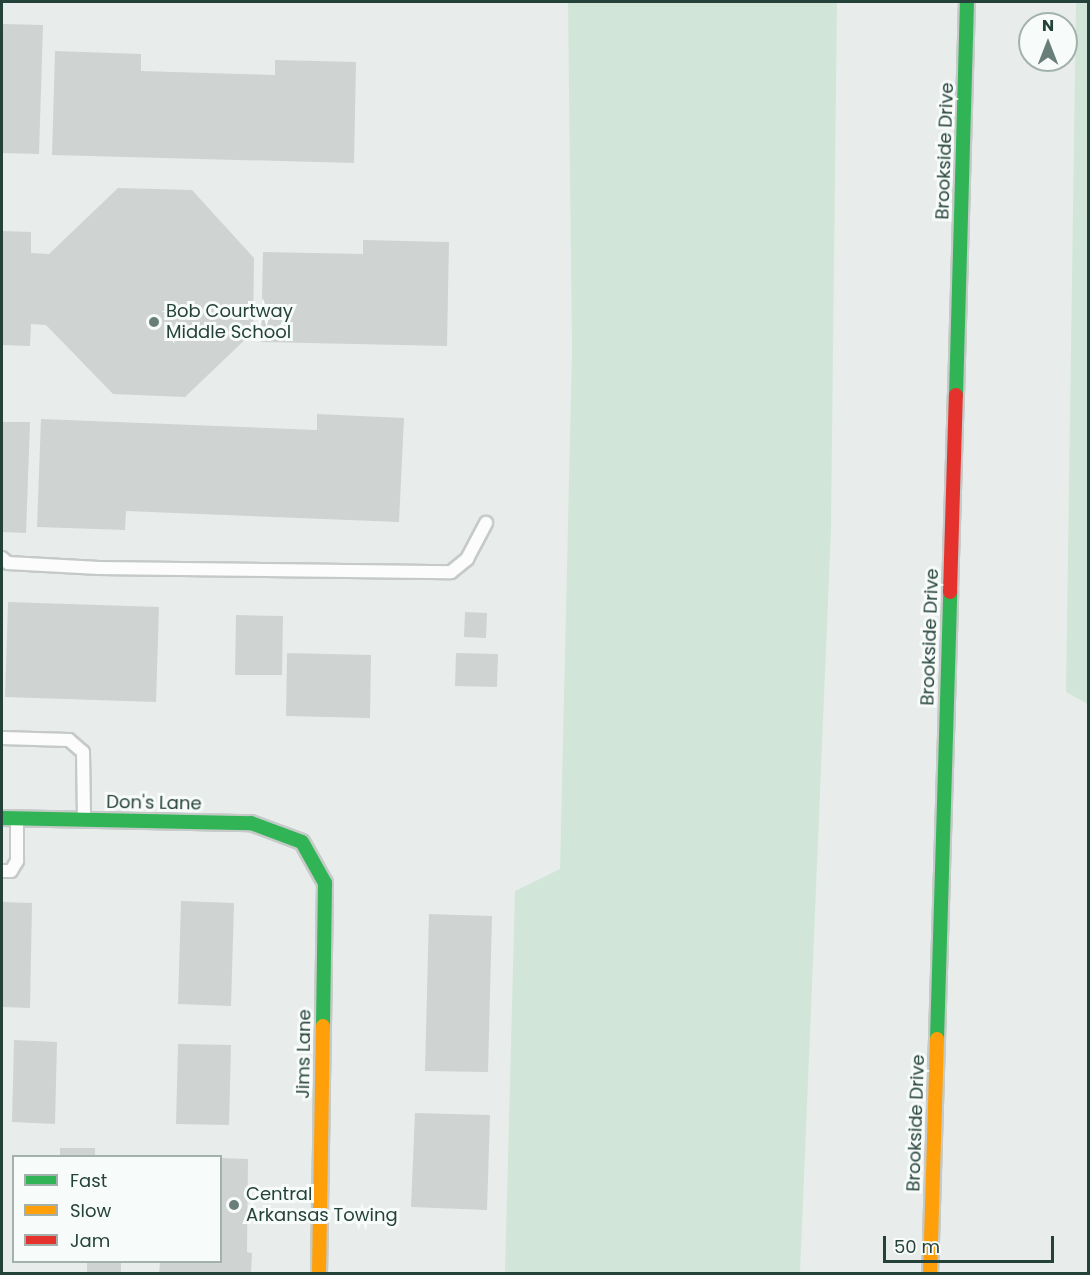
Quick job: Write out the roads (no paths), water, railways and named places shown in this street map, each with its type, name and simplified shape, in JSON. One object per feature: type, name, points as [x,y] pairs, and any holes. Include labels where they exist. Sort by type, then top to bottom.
[{"type":"street","name":"Brookside Drive","points":[[930,1274],[967,2]]},
{"type":"street","name":"Don's Lane","points":[[2,818],[251,823],[302,842]]},
{"type":"street","name":"Jims Lane","points":[[302,842],[326,883],[318,1274]]},
{"type":"lane","points":[[2,558],[8,563],[99,568],[451,572],[467,559],[486,523]]},
{"type":"lane","points":[[2,738],[69,740],[83,752],[84,820]]},
{"type":"lane","points":[[2,871],[11,871],[17,861],[17,818]]},
{"type":"place","name":"Bob Courtway Middle School","points":[[154,322]]},
{"type":"place","name":"Central Arkansas Towing","points":[[234,1205]]}]
